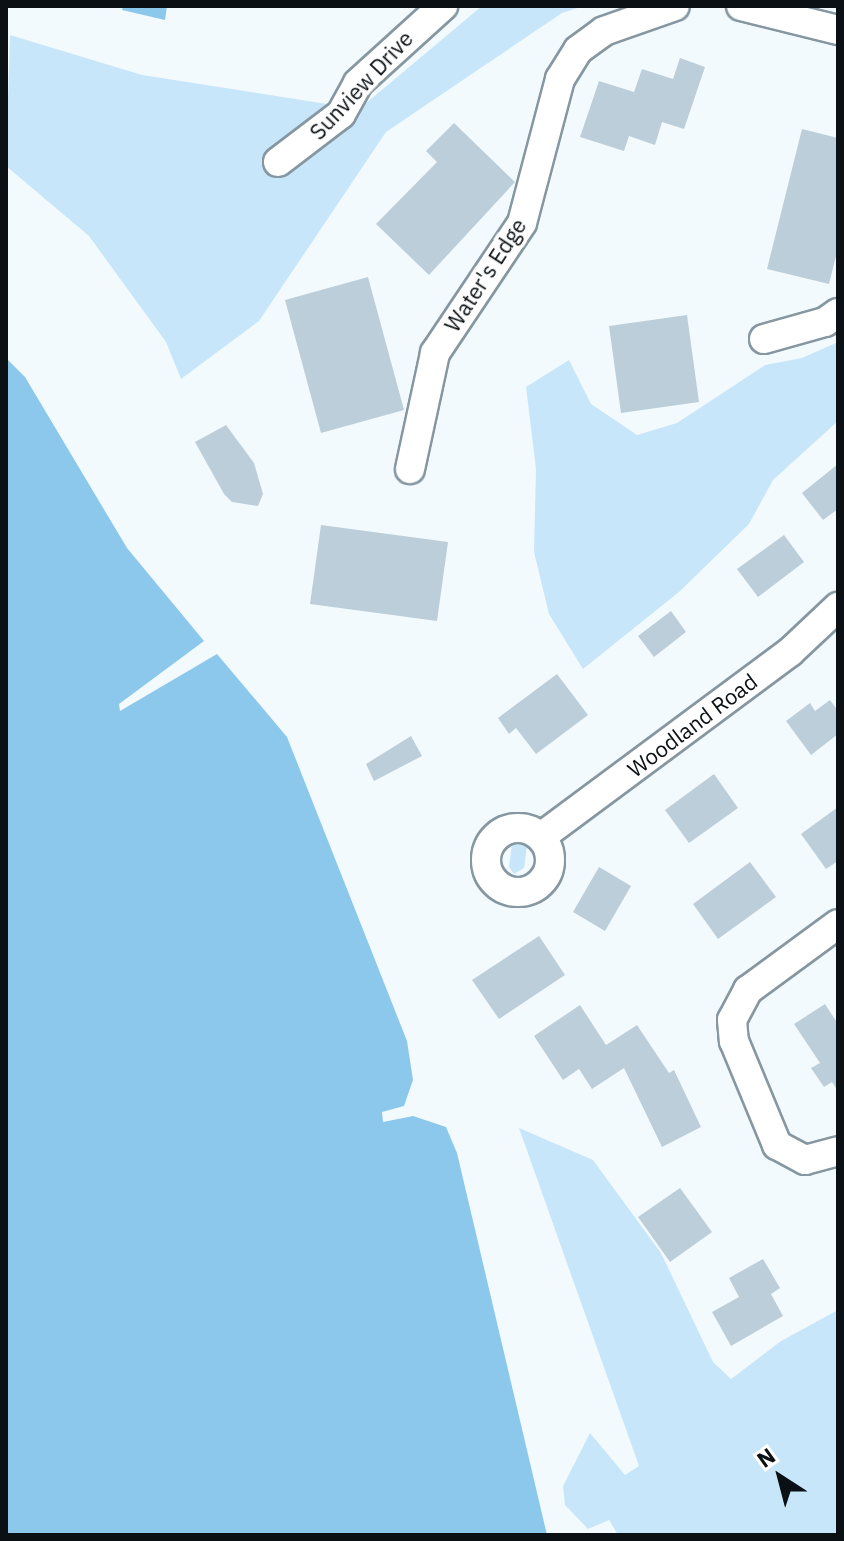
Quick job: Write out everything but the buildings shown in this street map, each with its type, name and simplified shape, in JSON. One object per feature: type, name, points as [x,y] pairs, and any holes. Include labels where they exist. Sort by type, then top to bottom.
[{"type":"street","name":"Sunview Drive","points":[[278,162],[341,114],[358,83],[443,6]]},
{"type":"street","name":"Water's Edge","points":[[410,469],[435,353],[522,223],[540,173],[560,79],[578,50],[604,31],[675,6]]},
{"type":"street","points":[[741,6],[838,30]]},
{"type":"street","points":[[764,339],[825,322],[838,313]]},
{"type":"street","name":"Woodland Road","points":[[541,837],[790,652],[838,607]]},
{"type":"street","points":[[838,924],[748,990],[732,1020],[734,1041],[777,1145],[805,1160],[838,1151]]},
{"type":"shaded area","points":[[482,6],[584,6],[562,13],[386,132],[259,321],[181,379],[166,342],[89,236],[6,166],[10,35],[142,75],[359,109]]},
{"type":"shaded area","points":[[838,342],[838,421],[773,480],[749,524],[679,592],[583,669],[549,614],[534,552],[536,469],[526,387],[569,360],[591,404],[637,435],[677,423],[765,365],[802,358]]},
{"type":"shaded area","points":[[523,839],[527,846],[524,868],[514,874],[509,867],[512,844]]},
{"type":"shaded area","points":[[519,1128],[593,1160],[661,1253],[713,1362],[731,1379],[781,1341],[838,1310],[838,1535],[618,1535],[609,1520],[588,1529],[565,1505],[563,1486],[590,1433],[625,1475],[639,1466]]},
{"type":"water","points":[[123,6],[167,6],[165,20],[122,10]]},
{"type":"water","points":[[6,358],[25,377],[127,548],[204,641],[119,704],[120,711],[217,654],[287,737],[407,1041],[413,1080],[404,1106],[382,1112],[383,1122],[413,1116],[446,1127],[457,1153],[547,1535],[6,1535]]}]
